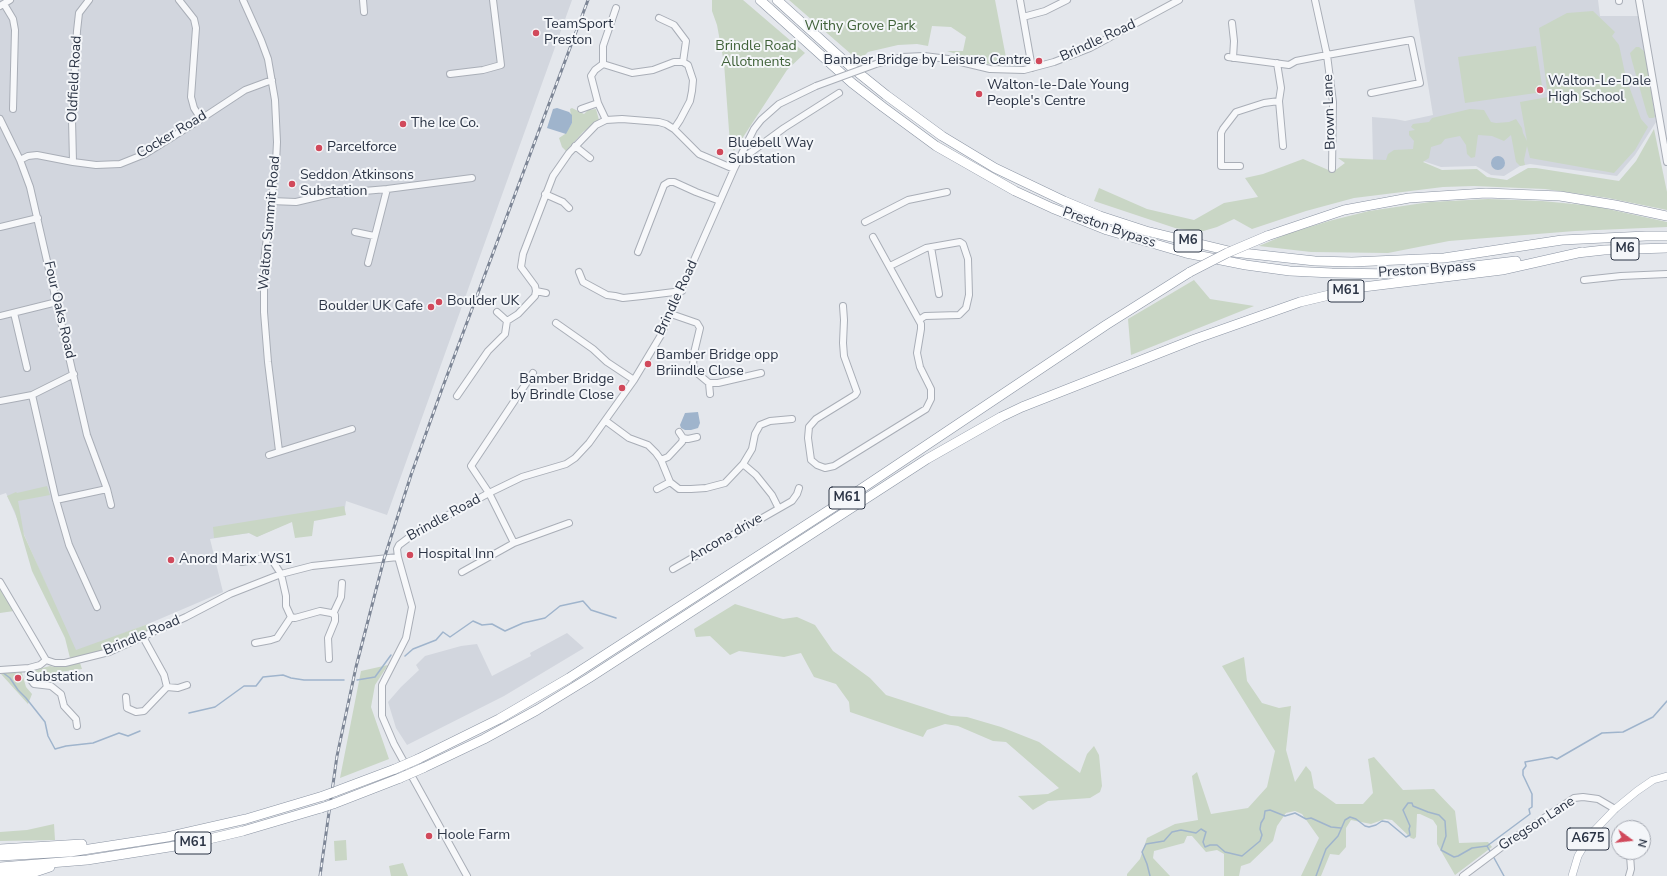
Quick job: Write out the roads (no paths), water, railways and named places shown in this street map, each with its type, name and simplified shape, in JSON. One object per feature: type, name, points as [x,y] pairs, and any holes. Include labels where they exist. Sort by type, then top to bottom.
[{"type":"highway","name":"Preston Bypass","points":[[760,0],[852,83],[936,146],[999,183],[1033,200],[1089,224],[1128,237],[1180,251],[1246,265],[1290,271],[1332,274],[1394,274],[1440,270],[1582,252],[1667,248]]},
{"type":"highway","name":"Preston Bypass","points":[[777,0],[880,90],[910,114],[942,136],[995,168],[1064,202],[1146,231],[1233,252],[1315,261],[1352,262],[1444,258],[1562,240],[1667,236]]},
{"type":"highway","name":"M61","points":[[0,856],[99,848],[191,833],[246,819],[323,796],[418,760],[500,719],[569,678],[840,503],[1112,322],[1190,272],[1227,252],[1266,236],[1351,209],[1409,198],[1486,193],[1560,196],[1615,205],[1667,216]]},
{"type":"highway","name":"M61","points":[[0,867],[62,863],[110,857],[188,844],[243,831],[321,808],[400,778],[484,739],[543,706],[926,459],[1001,417],[1022,407],[1195,339],[1300,302],[1363,287],[1502,270],[1582,252]]},
{"type":"highway","points":[[0,848],[100,843],[168,832],[191,833]]},
{"type":"highway","name":"M61","points":[[0,876],[35,872],[62,863]]},
{"type":"main road","name":"A675","points":[[1572,876],[1578,856],[1591,834],[1615,809],[1637,791],[1653,780],[1667,776]]},
{"type":"street","points":[[10,0],[2,5],[13,19],[12,110]]},
{"type":"street","name":"Oldfield Road","points":[[72,162],[72,119],[77,31],[79,13],[89,0]]},
{"type":"street","points":[[179,0],[192,16],[196,28],[191,97],[194,108],[201,119]]},
{"type":"street","name":"Walton Summit Road","points":[[243,0],[261,40],[276,100],[277,142],[264,262],[264,312],[268,362],[279,451]]},
{"type":"street","points":[[363,0],[364,12]]},
{"type":"street","points":[[450,74],[483,70],[501,65],[493,0]]},
{"type":"street","points":[[1020,0],[1032,68]]},
{"type":"street","points":[[1023,17],[1045,11],[1067,0]]},
{"type":"street","name":"Brindle Road","points":[[46,660],[55,664],[77,661],[109,652],[186,618],[230,594],[281,574],[312,566],[398,557],[397,549],[402,542],[489,493],[522,477],[566,464],[583,450],[606,421],[634,380],[661,335],[750,137],[760,120],[779,104],[816,86],[876,64],[902,57],[924,56],[944,58],[990,69],[1016,71],[1032,68],[1065,58],[1090,48],[1179,0]]},
{"type":"street","name":"Brown Lane","points":[[1315,0],[1327,54],[1333,102],[1332,169]]},
{"type":"street","points":[[1639,0],[1667,162]]},
{"type":"street","points":[[603,64],[603,46],[616,8]]},
{"type":"street","points":[[659,18],[674,25],[686,41],[683,62]]},
{"type":"street","points":[[1232,23],[1234,41],[1230,58],[1277,63],[1281,88],[1279,101],[1283,146]]},
{"type":"street","points":[[1327,54],[1411,40],[1420,83],[1371,93]]},
{"type":"street","name":"Brown Lane","points":[[1277,63],[1289,65],[1296,61],[1327,54]]},
{"type":"street","points":[[603,64],[632,73],[646,71],[674,62],[683,62],[688,65],[693,80],[692,91],[686,108],[674,129]]},
{"type":"street","points":[[603,64],[595,70],[591,76],[598,103],[606,120]]},
{"type":"street","name":"Cocker Road","points":[[20,160],[28,156],[38,155],[96,165],[120,164],[145,154],[245,90],[272,80]]},
{"type":"street","name":"Brindle Road","points":[[739,161],[784,128],[839,93]]},
{"type":"street","points":[[1240,166],[1221,166],[1222,133],[1225,122],[1236,112],[1264,103],[1279,101]]},
{"type":"street","points":[[581,109],[598,103]]},
{"type":"street","name":"Four Oaks Road","points":[[0,118],[20,160],[30,187],[87,435],[108,489],[111,504]]},
{"type":"street","points":[[507,320],[518,314],[535,296],[535,286],[521,267],[521,263],[545,194],[557,169],[575,146],[596,125],[606,120],[622,119],[659,122],[674,129],[699,154],[734,170]]},
{"type":"street","points":[[750,137],[761,144]]},
{"type":"street","points":[[1274,140],[1282,139]]},
{"type":"street","points":[[575,146],[590,158]]},
{"type":"street","points":[[271,201],[296,202],[330,194],[387,189],[472,178]]},
{"type":"street","points":[[638,252],[664,185],[669,182],[674,182],[720,201]]},
{"type":"street","points":[[368,263],[387,189]]},
{"type":"street","points":[[865,222],[908,200],[947,192]]},
{"type":"street","points":[[545,194],[563,202],[569,208]]},
{"type":"street","points":[[0,227],[38,218]]},
{"type":"street","points":[[355,232],[374,236]]},
{"type":"street","points":[[843,306],[844,320],[842,343],[844,356],[857,392],[855,395],[816,419],[809,427],[808,438],[811,460],[817,465],[825,468],[834,466],[926,408],[931,399],[932,394],[920,366],[917,353],[921,329],[919,320],[873,237]]},
{"type":"street","points":[[890,266],[926,248],[960,242],[964,244],[968,259],[968,302],[966,308],[959,315],[925,316],[919,320]]},
{"type":"street","points":[[931,247],[939,294]]},
{"type":"street","points":[[579,272],[583,282],[607,295],[623,298],[682,291]]},
{"type":"street","points":[[1584,280],[1621,276],[1667,274]]},
{"type":"street","points":[[536,291],[546,293]]},
{"type":"street","points":[[0,316],[57,302]]},
{"type":"street","points":[[497,312],[507,320]]},
{"type":"street","points":[[14,313],[27,368]]},
{"type":"street","points":[[671,314],[698,324],[700,328],[694,353],[693,366],[697,373],[709,382],[718,383],[760,373]]},
{"type":"street","points":[[457,396],[488,351],[505,334],[507,320]]},
{"type":"street","points":[[556,323],[593,349],[607,362],[634,380]]},
{"type":"street","points":[[514,543],[489,493],[471,466],[533,373]]},
{"type":"street","points":[[0,401],[32,395],[74,374]]},
{"type":"street","points":[[709,382],[710,394]]},
{"type":"street","points":[[32,395],[56,500],[69,545],[97,607]]},
{"type":"street","points":[[606,421],[629,438],[648,446],[656,453],[661,460],[670,482],[679,489],[706,488],[725,483],[743,464],[752,449],[760,425],[770,421],[792,419]]},
{"type":"street","points":[[269,455],[352,429]]},
{"type":"street","points":[[679,432],[683,438]]},
{"type":"street","points":[[683,438],[697,436]]},
{"type":"street","points":[[661,460],[668,457],[683,438]]},
{"type":"street","name":"Ancona drive","points":[[743,464],[756,475],[772,495],[778,507]]},
{"type":"street","points":[[657,489],[670,482]]},
{"type":"street","name":"Ancona drive","points":[[673,569],[778,507],[792,501],[799,488]]},
{"type":"street","points":[[56,500],[108,489]]},
{"type":"street","points":[[462,572],[514,543],[570,523]]},
{"type":"street","points":[[398,557],[412,607],[406,638],[382,685],[382,716],[394,744],[467,876]]},
{"type":"street","points":[[242,562],[265,558],[272,560],[281,574],[286,596],[286,606],[291,617]]},
{"type":"street","points":[[0,582],[46,660],[40,665],[28,668],[0,670]]},
{"type":"street","points":[[333,614],[341,597],[342,583]]},
{"type":"street","points":[[291,617],[295,618],[320,611],[333,614],[336,618],[328,638],[329,659]]},
{"type":"street","points":[[255,643],[277,638],[291,617]]},
{"type":"street","points":[[143,637],[164,675],[167,687]]},
{"type":"street","points":[[28,668],[31,680],[34,684],[51,686],[61,694],[64,706],[76,719],[77,726]]},
{"type":"street","points":[[167,687],[178,688],[187,685]]},
{"type":"street","points":[[126,697],[127,708],[136,712],[144,711],[167,687]]},
{"type":"street","points":[[76,719],[84,717]]},
{"type":"street","name":"Gregson Lane","points":[[1463,876],[1496,851],[1574,798],[1583,796],[1598,799],[1615,809]]},
{"type":"street","points":[[1629,876],[1631,869],[1630,860]]},
{"type":"water","points":[[557,108],[569,112],[572,115],[572,123],[566,134],[547,128],[553,109]]},
{"type":"water","points":[[1495,156],[1501,156],[1505,160],[1505,166],[1501,170],[1495,170],[1491,166],[1491,160]]},
{"type":"water","points":[[698,412],[700,423],[698,428],[685,430],[681,428],[680,425],[685,413]]},
{"type":"waterway","points":[[405,656],[413,649],[436,640],[443,632],[450,637],[473,621],[482,625],[492,624],[505,631],[523,623],[545,618],[560,606],[583,601],[591,610],[616,618]]},
{"type":"waterway","points":[[357,680],[375,677],[391,655]]},
{"type":"waterway","points":[[2,672],[10,678],[18,690],[45,722],[48,736],[55,749],[66,746],[93,743],[119,733],[128,736],[140,731]]},
{"type":"waterway","points":[[189,713],[215,707],[244,686],[256,686],[263,677],[283,675],[304,680],[344,680]]},
{"type":"waterway","points":[[1316,876],[1326,849],[1338,836],[1345,820],[1350,817],[1369,827],[1382,821],[1388,822],[1406,837],[1410,835],[1410,826],[1403,810],[1408,803],[1412,803],[1413,806],[1439,815],[1445,821],[1446,836],[1441,850],[1454,857],[1472,848],[1487,846],[1530,814],[1529,809],[1532,807],[1532,794],[1523,775],[1523,770],[1526,766],[1525,762],[1552,757],[1557,759],[1602,733],[1623,732],[1653,717],[1667,701]]},
{"type":"waterway","points":[[1150,876],[1142,852],[1146,844],[1164,841],[1172,832],[1181,830],[1196,833],[1201,829],[1206,832],[1203,842],[1205,847],[1217,845],[1225,852],[1242,856],[1260,841],[1262,835],[1260,829],[1265,811],[1270,810],[1285,816],[1295,813],[1306,819],[1311,818],[1331,827],[1341,828]]},
{"type":"waterway","points":[[1487,846],[1491,853]]},
{"type":"waterway","points":[[1493,856],[1504,876]]},
{"type":"railway","points":[[320,876],[337,756],[356,667],[384,559],[411,475],[442,389],[588,0]]},
{"type":"place","name":"TeamSport Preston","points":[[536,33]]},
{"type":"place","name":"Bamber Bridge by Leisure Centre","points":[[1039,61]]},
{"type":"place","name":"Walton-Le-Dale High School","points":[[1540,90]]},
{"type":"place","name":"Walton-le-Dale Young People's Centre","points":[[979,94]]},
{"type":"place","name":"The Ice Co.","points":[[403,124]]},
{"type":"place","name":"Parcelforce","points":[[319,148]]},
{"type":"place","name":"Bluebell Way Substation","points":[[720,152]]},
{"type":"place","name":"Seddon Atkinsons Substation","points":[[292,184]]},
{"type":"place","name":"Boulder UK","points":[[439,302]]},
{"type":"place","name":"Boulder UK Cafe","points":[[431,307]]},
{"type":"place","name":"Bamber Bridge opp Briindle Close","points":[[648,364]]},
{"type":"place","name":"Bamber Bridge by Brindle Close","points":[[622,388]]},
{"type":"place","name":"Hospital Inn","points":[[410,555]]},
{"type":"place","name":"Anord Marix WS1","points":[[171,560]]},
{"type":"place","name":"Substation","points":[[18,678]]},
{"type":"place","name":"Hoole Farm","points":[[429,836]]},
{"type":"park label","name":"Withy Grove Park","points":[[860,27]]},
{"type":"park label","name":"Brindle Road Allotments","points":[[756,56]]}]
